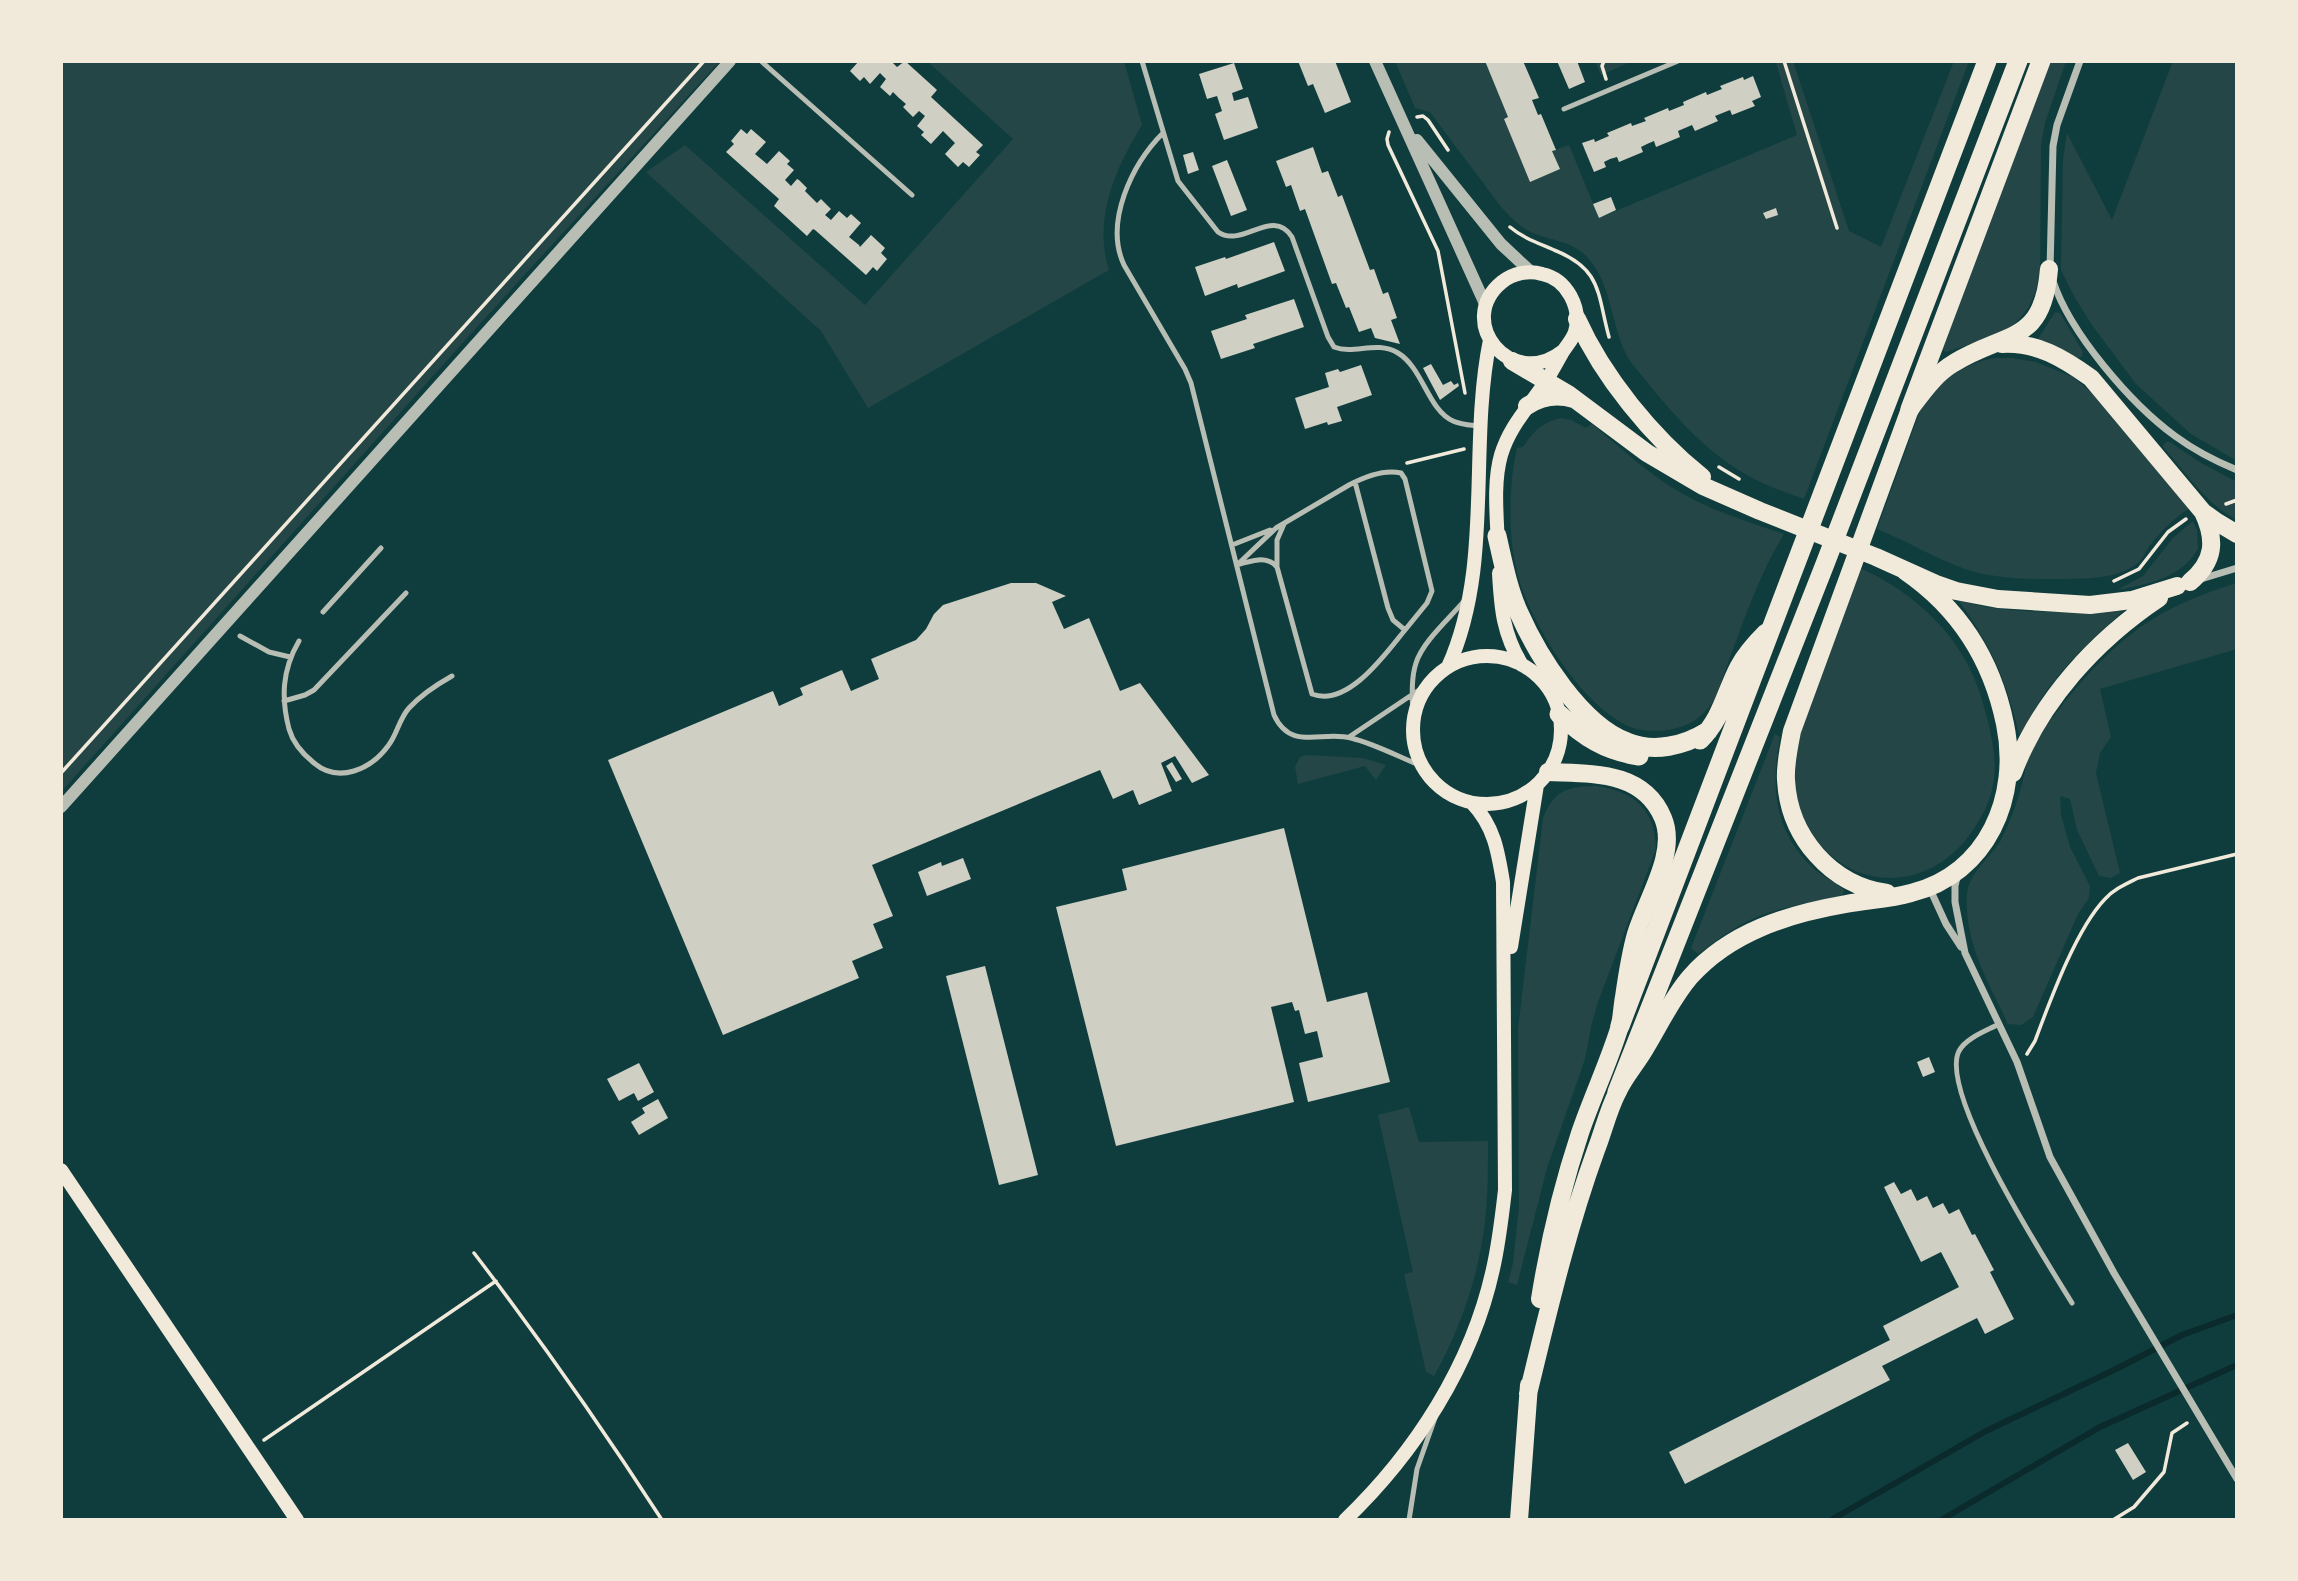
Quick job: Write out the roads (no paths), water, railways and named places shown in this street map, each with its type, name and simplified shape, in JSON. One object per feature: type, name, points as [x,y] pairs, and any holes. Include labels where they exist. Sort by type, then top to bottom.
[{"type":"highway","points":[[1620,1026],[1987,61]]},
{"type":"highway","points":[[1617,1092],[1825,564],[2018,61]]},
{"type":"highway","points":[[1910,409],[2041,61]]},
{"type":"highway","points":[[1497,536],[1518,612],[1535,646],[1585,712],[1606,731],[1640,747],[1659,748],[1680,744],[1708,731]]},
{"type":"highway","points":[[1559,714],[1577,731],[1618,753],[1646,757],[1685,750],[1701,739],[1715,723],[1739,667],[1749,651],[1774,624]]},
{"type":"main road","points":[[1920,890],[1874,891],[1858,885],[1826,865],[1804,840],[1796,826],[1788,797],[1787,755],[1799,710],[1910,409],[1939,373],[1969,355],[2017,335],[2029,327],[2042,306],[2048,289],[2049,269]]},
{"type":"main road","points":[[1733,499],[1694,470],[1636,410],[1597,358],[1577,318],[1572,298],[1558,281],[1546,274],[1516,274],[1503,281],[1492,292],[1484,317],[1490,340],[1499,352],[1547,380],[1647,453],[1703,486],[1760,511],[1936,584],[1976,596],[2111,604],[2183,584]]},
{"type":"main road","points":[[1522,665],[1511,646],[1502,609],[1497,536],[1497,477],[1509,433],[1547,380],[1575,333],[1577,318]]},
{"type":"main road","points":[[1448,667],[1460,641],[1472,586],[1473,425],[1490,340]]},
{"type":"main road","points":[[1528,1394],[1569,1231],[1617,1092],[1643,1054],[1676,995],[1701,964],[1760,927],[1845,904],[1920,890],[1961,867],[1986,841],[2001,811],[2030,734],[2068,680],[2097,648],[2125,623],[2206,566],[2210,557],[2211,541],[2209,525],[2203,512],[2091,378],[2070,362],[2052,353],[2019,343],[1995,344]]},
{"type":"main road","points":[[1512,360],[1527,364],[1542,363],[1563,351]]},
{"type":"main road","points":[[1527,405],[1556,396],[1576,400]]},
{"type":"main road","points":[[2203,512],[2237,534]]},
{"type":"main road","points":[[1905,571],[1941,599],[1958,620],[1994,682],[2009,750],[2007,793]]},
{"type":"main road","points":[[1504,986],[1542,779],[1557,754],[1561,734],[1559,714],[1552,695],[1539,678],[1522,665],[1504,658],[1485,656],[1466,659],[1448,667],[1429,684],[1418,703],[1413,724],[1414,746],[1422,766],[1439,787],[1454,797],[1472,803],[1495,804],[1517,798],[1542,779],[1600,774],[1617,777],[1641,790],[1654,803],[1663,818],[1668,836],[1666,854],[1636,933],[1620,1026],[1581,1132],[1559,1205],[1543,1282],[1528,1394],[1519,1520]]},
{"type":"main road","points":[[1345,1520],[1394,1467],[1423,1430],[1464,1353],[1493,1272],[1505,1190],[1503,882],[1500,860],[1490,827],[1483,814],[1472,803]]},
{"type":"main road","points":[[61,1170],[297,1520]]},
{"type":"street","points":[[61,807],[730,61]]},
{"type":"street","points":[[1375,61],[1486,306]]},
{"type":"street","points":[[2080,61],[2057,125],[2053,146],[2049,269],[2064,307],[2111,374],[2174,435],[2196,450],[2237,470]]},
{"type":"street","points":[[1404,123],[1501,244],[1531,272]]},
{"type":"street","points":[[2183,584],[2237,568]]},
{"type":"street","points":[[1961,867],[1955,886],[1955,902],[1965,953]]},
{"type":"street","points":[[1920,890],[1965,953],[2017,1062],[2056,1168],[2078,1211],[2237,1479]]},
{"type":"lane","points":[[761,61],[912,195]]},
{"type":"lane","points":[[1142,61],[1180,186],[1218,232],[1223,236],[1233,237],[1280,225],[1289,233],[1334,347],[1377,347],[1395,351],[1409,362],[1443,414],[1454,422],[1473,425]]},
{"type":"lane","points":[[1564,109],[1678,61]]},
{"type":"lane","points":[[1163,133],[1145,154],[1129,187],[1119,216],[1117,247],[1124,265],[1191,383],[1277,723],[1283,730],[1297,737],[1349,737],[1422,766]]},
{"type":"lane","points":[[1232,545],[1276,528],[1286,522],[1355,482],[1390,471],[1401,472],[1405,479],[1432,591],[1427,603],[1363,680],[1338,693],[1315,696],[1309,689],[1277,567],[1277,540],[1286,522]]},
{"type":"lane","points":[[1355,482],[1388,608],[1393,620],[1405,630]]},
{"type":"lane","points":[[1237,565],[1276,528]]},
{"type":"lane","points":[[323,612],[381,548]]},
{"type":"lane","points":[[1237,565],[1262,559],[1272,561],[1277,567]]},
{"type":"lane","points":[[1413,724],[1415,665],[1420,653],[1464,601],[1472,586]]},
{"type":"lane","points":[[284,701],[314,690],[406,593]]},
{"type":"lane","points":[[240,636],[269,652],[290,657]]},
{"type":"lane","points":[[299,641],[290,657],[284,679],[284,701],[290,734],[304,755],[320,768],[333,773],[351,773],[371,763],[388,746],[406,711],[419,698],[452,676]]},
{"type":"lane","points":[[1349,737],[1429,684]]},
{"type":"lane","points":[[1999,1024],[1964,1045],[1956,1061],[1957,1080],[1984,1149],[2003,1187],[2072,1303]]},
{"type":"lane","points":[[1409,1520],[1418,1469],[1445,1393]]},
{"type":"waterway","points":[[1831,1520],[1986,1431],[2182,1335],[2237,1315]]},
{"type":"waterway","points":[[1941,1520],[2100,1427],[2237,1365]]}]
